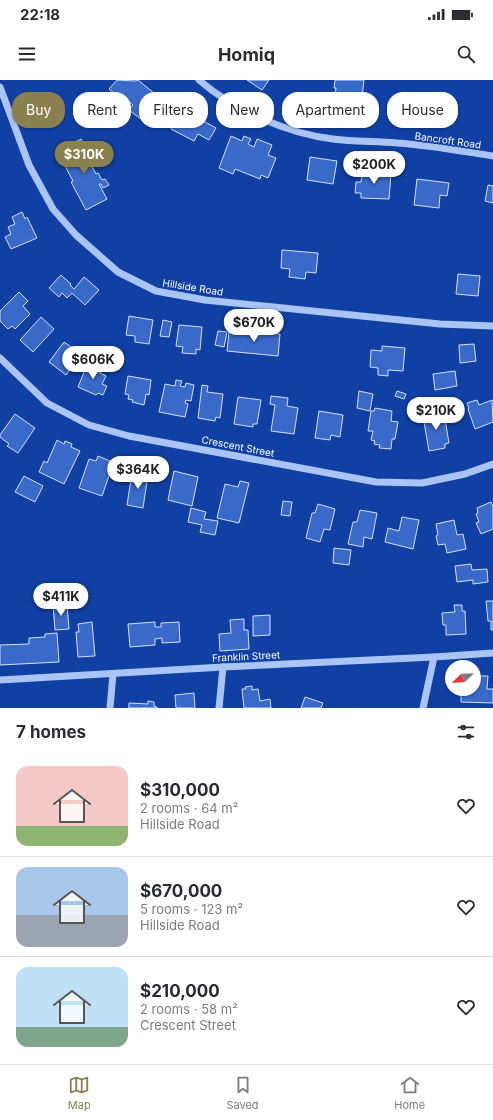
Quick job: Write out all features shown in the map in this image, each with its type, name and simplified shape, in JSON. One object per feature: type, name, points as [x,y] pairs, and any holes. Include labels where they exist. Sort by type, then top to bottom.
[{"type":"street","name":"Bancroft Road","points":[[199,80],[219,96],[256,116],[305,134],[334,139],[398,143],[493,156]]},
{"type":"street","name":"Hillside Road","points":[[0,87],[29,165],[53,209],[76,235],[118,272],[156,291],[205,300],[440,324],[493,326]]},
{"type":"street","name":"Crescent Street","points":[[0,358],[47,403],[89,425],[129,436],[376,482],[422,483],[466,474],[493,464]]},
{"type":"street","name":"Franklin Street","points":[[0,680],[493,653]]},
{"type":"street","points":[[423,708],[434,657]]},
{"type":"street","points":[[219,708],[223,667]]},
{"type":"street","points":[[110,708],[113,674]]},
{"type":"building","points":[[117,80],[138,80],[153,92],[139,92],[139,118],[131,112],[133,105],[131,103],[131,92],[113,92],[109,89]]},
{"type":"building","points":[[247,80],[269,80],[262,90]]},
{"type":"building","points":[[335,80],[364,80],[363,92],[335,92],[336,88],[334,88]]},
{"type":"building","points":[[208,124],[216,128],[209,140],[198,134],[194,141],[171,129],[208,128]]},
{"type":"building","points":[[231,136],[242,141],[244,136],[251,139],[248,144],[254,147],[257,139],[272,145],[268,155],[276,158],[268,178],[261,175],[260,179],[235,169],[233,174],[219,168]]},
{"type":"building","points":[[81,139],[89,154],[86,155],[96,174],[98,173],[102,180],[105,179],[109,185],[103,188],[101,184],[99,184],[107,199],[86,210],[71,182],[73,181],[65,166],[68,165],[59,148],[70,142],[71,144]]},
{"type":"building","points":[[310,157],[337,161],[333,184],[307,180]]},
{"type":"building","points":[[368,168],[378,168],[377,173],[391,174],[389,199],[361,198],[361,193],[355,193],[356,182],[361,182],[362,173],[367,173]]},
{"type":"building","points":[[417,179],[449,183],[447,196],[440,195],[439,208],[414,205]]},
{"type":"building","points":[[488,185],[493,186],[493,203],[485,201]]},
{"type":"building","points":[[22,212],[25,219],[27,217],[37,238],[11,249],[5,237],[11,234],[8,227],[15,224],[12,217]]},
{"type":"building","points":[[282,250],[318,253],[316,273],[306,272],[305,279],[289,277],[290,269],[281,268]]},
{"type":"building","points":[[458,274],[480,276],[478,296],[456,294]]},
{"type":"building","points":[[61,275],[71,284],[70,285],[74,289],[84,277],[99,290],[85,305],[72,293],[67,298],[62,293],[59,297],[49,288]]},
{"type":"building","points":[[19,292],[28,301],[23,306],[30,314],[15,329],[12,326],[8,329],[0,321],[0,311]]},
{"type":"building","points":[[129,316],[153,320],[149,344],[135,342],[135,336],[126,335]]},
{"type":"building","points":[[41,317],[54,329],[33,352],[20,340]]},
{"type":"building","points":[[163,320],[172,322],[169,337],[160,336]]},
{"type":"building","points":[[179,325],[202,327],[200,350],[196,349],[196,354],[182,353],[183,347],[176,346]]},
{"type":"building","points":[[243,330],[280,334],[278,356],[227,351],[229,332],[242,334]]},
{"type":"building","points":[[218,331],[227,332],[224,347],[215,345]]},
{"type":"building","points":[[64,342],[77,351],[75,354],[79,357],[66,375],[49,362]]},
{"type":"building","points":[[474,344],[476,361],[460,363],[459,345]]},
{"type":"building","points":[[382,346],[405,348],[403,371],[388,370],[388,376],[378,375],[378,368],[370,367],[371,350],[382,351]]},
{"type":"building","points":[[89,360],[97,364],[94,370],[106,376],[102,384],[107,386],[103,395],[98,393],[96,395],[78,387]]},
{"type":"building","points":[[455,371],[457,386],[435,390],[433,374]]},
{"type":"building","points":[[128,376],[151,380],[149,395],[146,394],[144,405],[132,402],[133,400],[128,399],[129,395],[125,394]]},
{"type":"building","points":[[176,380],[182,381],[180,386],[185,387],[186,383],[194,385],[191,401],[186,400],[185,403],[188,404],[185,417],[159,412],[165,384],[175,386]]},
{"type":"building","points":[[202,385],[208,386],[207,392],[223,394],[220,418],[216,417],[215,421],[198,418]]},
{"type":"building","points":[[359,391],[373,394],[370,411],[357,408]]},
{"type":"building","points":[[397,391],[406,394],[404,399],[395,396]]},
{"type":"building","points":[[271,396],[288,398],[287,406],[298,408],[294,434],[271,431],[275,405],[270,404]]},
{"type":"building","points":[[238,397],[261,400],[257,424],[253,424],[253,427],[234,424]]},
{"type":"building","points":[[477,400],[479,405],[492,400],[493,422],[475,429],[467,403]]},
{"type":"building","points":[[375,408],[392,411],[391,421],[398,422],[395,439],[392,439],[391,449],[379,448],[380,445],[374,444],[375,441],[371,440],[373,431],[368,431],[371,411],[374,411]]},
{"type":"building","points":[[319,411],[343,415],[340,437],[331,435],[330,440],[315,438]]},
{"type":"building","points":[[444,413],[449,443],[445,444],[445,448],[429,451],[423,416]]},
{"type":"building","points":[[15,414],[35,428],[18,453],[7,446],[9,444],[0,437]]},
{"type":"building","points":[[57,440],[64,444],[65,441],[72,444],[71,447],[80,451],[64,484],[39,472],[44,461],[47,463]]},
{"type":"building","points":[[98,456],[110,461],[108,465],[112,467],[102,496],[79,488],[89,459],[96,461]]},
{"type":"building","points":[[174,471],[198,477],[192,506],[168,500]]},
{"type":"building","points":[[132,472],[148,475],[143,508],[127,505]]},
{"type":"building","points":[[24,476],[43,486],[35,502],[15,492]]},
{"type":"building","points":[[240,481],[249,483],[239,523],[217,518],[225,484],[238,487]]},
{"type":"building","points":[[283,501],[292,502],[290,516],[281,515]]},
{"type":"building","points":[[491,502],[493,507],[493,529],[481,534],[476,523],[479,522],[476,514],[478,513],[477,508]]},
{"type":"building","points":[[318,504],[335,509],[330,530],[324,529],[320,542],[306,538],[312,513],[315,513]]},
{"type":"building","points":[[191,508],[206,512],[204,519],[218,521],[215,535],[200,532],[202,525],[188,522]]},
{"type":"building","points":[[360,510],[377,513],[372,539],[364,537],[363,547],[348,544],[353,522],[357,522]]},
{"type":"building","points":[[402,517],[419,520],[413,549],[385,542],[388,528],[399,531]]},
{"type":"building","points":[[454,520],[457,535],[463,534],[466,549],[447,553],[445,544],[438,545],[436,524]]},
{"type":"building","points":[[334,548],[351,550],[349,565],[333,563]]},
{"type":"building","points":[[471,564],[472,570],[487,569],[488,582],[473,584],[473,580],[457,582],[455,566]]},
{"type":"building","points":[[486,601],[493,601],[493,630],[491,630],[491,621],[488,621]]},
{"type":"building","points":[[67,604],[69,629],[55,630],[53,605]]},
{"type":"building","points":[[454,605],[462,605],[462,611],[465,611],[466,634],[446,635],[446,625],[443,625],[442,613],[455,612]]},
{"type":"building","points":[[270,615],[270,635],[253,636],[253,616]]},
{"type":"building","points":[[244,619],[244,630],[248,630],[249,649],[220,651],[219,634],[231,633],[230,620]]},
{"type":"building","points":[[92,622],[95,656],[78,657],[76,632],[79,632],[78,624]]},
{"type":"building","points":[[155,622],[155,627],[161,627],[161,623],[179,622],[180,642],[162,643],[162,638],[155,639],[155,645],[130,647],[128,624]]},
{"type":"building","points":[[57,633],[59,662],[0,665],[0,645],[29,644],[29,638],[45,637],[45,634]]},
{"type":"building","points":[[481,676],[488,676],[487,689],[493,689],[493,703],[461,702],[461,696],[481,696]]},
{"type":"building","points":[[252,686],[252,690],[258,689],[260,701],[270,699],[271,708],[244,708],[242,689]]},
{"type":"building","points":[[194,693],[195,708],[176,708],[175,695]]},
{"type":"building","points":[[305,697],[323,703],[321,708],[301,708]]},
{"type":"building","points":[[148,701],[154,702],[154,706],[157,708],[129,708],[129,703],[148,704]]}]
